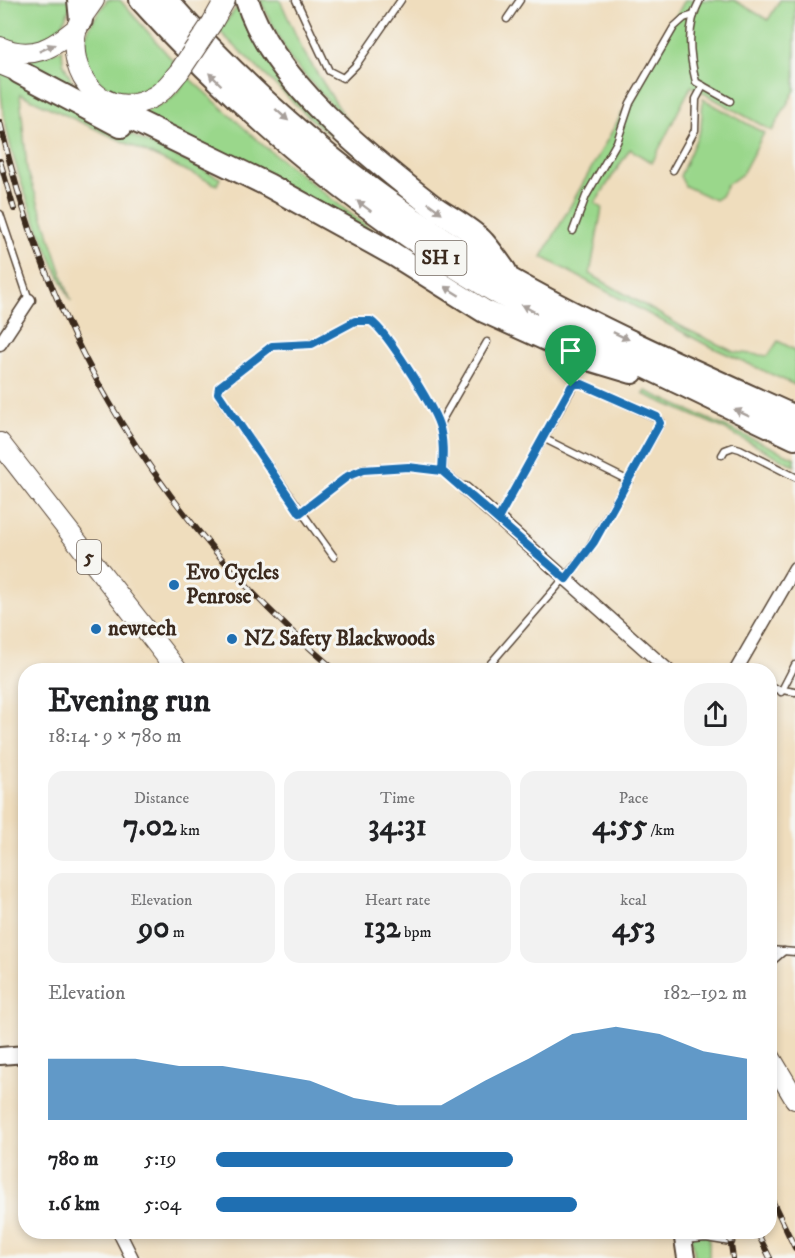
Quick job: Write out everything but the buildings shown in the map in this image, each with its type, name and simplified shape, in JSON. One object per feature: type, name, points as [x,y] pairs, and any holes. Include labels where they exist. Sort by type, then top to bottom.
[{"type":"highway","name":"SH 1","points":[[141,0],[237,101],[330,181],[376,215],[495,291],[699,393],[795,438]]},
{"type":"highway","name":"SH 1","points":[[166,0],[243,80],[323,151],[422,225],[513,281],[583,318],[795,417]]},
{"type":"highway","points":[[247,0],[263,36],[280,63],[309,97],[400,180],[482,241],[513,281]]},
{"type":"highway","points":[[9,61],[110,120],[264,193],[324,218]]},
{"type":"highway","points":[[103,101],[134,120],[268,185],[324,218],[393,254],[484,311],[592,360],[699,393]]},
{"type":"main road","points":[[9,61],[47,49],[94,0]]},
{"type":"main road","points":[[9,61],[103,101],[124,104],[146,101],[163,91],[179,72],[225,0]]},
{"type":"main road","points":[[79,16],[75,55],[80,72],[103,101]]},
{"type":"main road","name":"5","points":[[0,443],[172,663]]},
{"type":"main road","points":[[0,1056],[18,1055]]},
{"type":"main road","points":[[777,1069],[795,1099]]},
{"type":"main road","points":[[683,1239],[686,1258]]},
{"type":"street","points":[[0,344],[29,300]]},
{"type":"street","points":[[465,489],[660,663]]},
{"type":"street","points":[[740,663],[795,568]]},
{"type":"street","points":[[122,1239],[132,1258]]},
{"type":"lane","points":[[296,0],[329,71],[343,78],[356,65],[401,0]]},
{"type":"lane","points":[[507,19],[520,0]]},
{"type":"lane","points":[[700,0],[694,15],[690,55],[696,82],[730,101]]},
{"type":"lane","points":[[573,231],[586,196],[617,142],[630,103],[674,27],[684,18],[694,15]]},
{"type":"lane","points":[[673,170],[695,130],[696,99],[703,86]]},
{"type":"lane","points":[[0,214],[29,300]]},
{"type":"lane","points":[[334,557],[300,513],[218,393],[219,387],[272,346],[312,344],[355,321],[371,321],[424,396],[439,425],[443,449],[442,471]]},
{"type":"lane","points":[[439,425],[487,342]]},
{"type":"lane","points":[[491,663],[566,579],[590,548],[660,425],[657,417],[579,383],[571,387],[545,439],[498,519]]},
{"type":"lane","points":[[545,439],[629,481]]},
{"type":"lane","points":[[722,455],[724,450],[740,449],[795,477]]},
{"type":"lane","points":[[300,513],[348,476],[363,470],[408,467],[442,471],[465,489]]},
{"type":"lane","points":[[781,692],[795,665]]},
{"type":"lane","points":[[777,691],[795,692]]},
{"type":"lane","points":[[777,950],[795,952]]},
{"type":"lane","points":[[777,957],[784,951]]},
{"type":"lane","points":[[712,1239],[731,1242]]},
{"type":"green space","points":[[0,0],[71,0],[66,17],[56,32],[41,43],[24,46],[0,39]]},
{"type":"green space","points":[[107,0],[120,0],[175,63],[161,79],[149,88],[121,92],[110,88],[92,74],[87,64],[84,53],[86,35]]},
{"type":"green space","points":[[260,0],[280,0],[303,51],[351,127],[290,59]]},
{"type":"green space","points":[[685,0],[734,0],[768,20],[780,0],[795,0],[795,90],[772,131],[691,86],[652,163],[630,149],[595,203],[602,208],[590,274],[684,328],[734,352],[768,356],[778,341],[795,350],[795,385],[705,344],[542,257]]},
{"type":"green space","points":[[237,7],[241,7],[344,146],[311,119],[219,31]]},
{"type":"green space","points":[[62,50],[63,62],[74,86],[15,62]]},
{"type":"green space","points":[[0,71],[220,178],[217,185],[20,94],[27,169],[71,301],[34,219],[14,159],[2,100]]},
{"type":"green space","points":[[188,77],[264,146],[383,239],[138,113],[168,101],[178,92]]},
{"type":"green space","points":[[703,99],[764,133],[742,174],[727,185],[721,196],[715,200],[685,186],[680,176],[701,128]]},
{"type":"green space","points":[[646,391],[795,458],[795,466],[720,427],[643,394]]},
{"type":"green space","points":[[692,1239],[709,1239],[709,1258],[695,1258]]},
{"type":"railway","points":[[0,122],[21,202],[49,279],[83,353],[122,424],[167,491],[218,555],[274,614],[327,663]]},
{"type":"railway","points":[[0,161],[14,209]]},
{"type":"railway","points":[[777,1211],[795,1248]]},
{"type":"railway","points":[[730,1239],[733,1258]]},
{"type":"railway","points":[[760,1239],[770,1258]]},
{"type":"place","name":"Evo Cycles Penrose","points":[[174,585]]},
{"type":"place","name":"newtech","points":[[96,629]]},
{"type":"place","name":"NZ Safety Blackwoods","points":[[232,639]]},
{"type":"route","points":[[571,387],[545,439],[498,519],[442,471],[408,467],[363,470],[348,476],[300,513],[218,393],[219,387],[272,346],[312,344],[355,321],[371,321],[376,324],[424,396],[439,425],[443,449],[442,471],[566,579],[594,542],[660,425],[657,417],[582,384],[571,387]]}]
